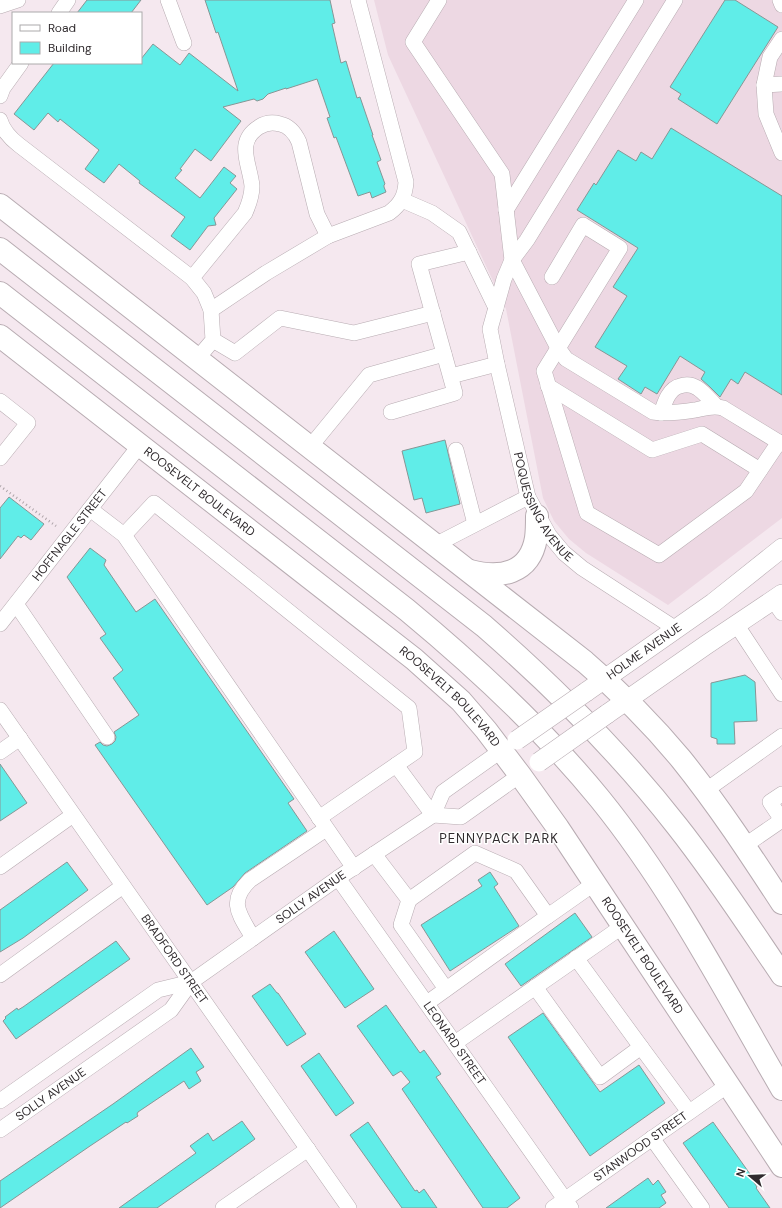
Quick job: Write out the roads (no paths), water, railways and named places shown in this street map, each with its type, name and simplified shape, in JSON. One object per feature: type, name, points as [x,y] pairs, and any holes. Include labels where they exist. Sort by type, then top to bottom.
[{"type":"highway","points":[[0,205],[605,679],[645,718],[681,759],[744,846],[782,903]]},
{"type":"highway","points":[[0,249],[484,626],[525,662],[606,742],[662,807],[711,870],[782,975]]},
{"type":"highway","points":[[0,293],[407,610],[451,646],[527,717],[596,794],[635,844],[695,938],[782,1089]]},
{"type":"highway","name":"ROOSEVELT BOULEVARD","points":[[0,336],[414,659],[510,745],[520,774],[595,883],[782,1166]]},
{"type":"highway","points":[[469,571],[482,574],[503,575],[520,566],[526,559],[535,540],[533,507]]},
{"type":"main road","name":"HOLME AVENUE","points":[[510,745],[718,599],[782,548]]},
{"type":"main road","points":[[520,774],[743,620],[782,583]]},
{"type":"main road","points":[[743,620],[779,603]]},
{"type":"street","points":[[0,6],[18,0]]},
{"type":"street","points":[[60,12],[68,0]]},
{"type":"street","points":[[168,0],[184,43]]},
{"type":"street","points":[[211,310],[266,273],[328,236],[389,212],[402,200],[406,191],[406,182],[358,0]]},
{"type":"street","points":[[439,0],[413,42],[502,174],[512,260],[558,348],[566,358],[652,412],[661,413],[695,410],[716,406],[723,408],[780,443],[746,491],[659,555],[586,513],[544,371],[558,348],[620,248],[583,225],[552,277]]},
{"type":"street","points":[[506,210],[636,0]]},
{"type":"street","points":[[496,308],[504,279],[512,260],[531,233],[675,0]]},
{"type":"street","points":[[780,0],[782,5]]},
{"type":"street","points":[[782,39],[770,57],[764,85],[766,114],[782,154]]},
{"type":"street","points":[[0,96],[3,88],[20,64]]},
{"type":"street","points":[[764,85],[782,84]]},
{"type":"street","points":[[0,120],[2,126],[14,141],[192,278],[204,292],[211,310],[213,340],[197,359]]},
{"type":"street","points":[[192,278],[246,213],[252,187],[245,147],[248,138],[253,131],[266,124],[279,123],[288,127],[295,133],[299,142],[318,214],[328,236]]},
{"type":"street","points":[[402,200],[432,213],[459,232],[496,308]]},
{"type":"street","points":[[392,412],[455,393],[419,264],[469,252]]},
{"type":"street","name":"POQUESSING AVENUE","points":[[496,308],[490,329],[497,364],[533,507],[549,535],[564,554],[676,629]]},
{"type":"street","points":[[213,340],[235,353],[280,318],[354,332],[433,313]]},
{"type":"street","points":[[310,447],[369,375],[444,354]]},
{"type":"street","points":[[450,376],[497,364]]},
{"type":"street","points":[[661,413],[672,390],[684,384],[696,387],[716,406]]},
{"type":"street","points":[[548,386],[652,450],[702,434],[760,470]]},
{"type":"street","points":[[0,401],[28,423],[0,458]]},
{"type":"street","name":"HOFFNAGLE STREET","points":[[0,624],[140,445]]},
{"type":"street","points":[[456,450],[475,524]]},
{"type":"street","points":[[124,535],[154,503],[409,708],[415,752],[396,765],[243,886],[237,904],[238,914],[253,938]]},
{"type":"street","points":[[435,545],[475,524],[533,507]]},
{"type":"street","points":[[90,509],[124,535],[354,868]]},
{"type":"street","points":[[16,604],[107,737]]},
{"type":"street","points":[[743,620],[782,694]]},
{"type":"street","name":"BRADFORD STREET","points":[[0,710],[349,1208]]},
{"type":"street","points":[[705,791],[782,736]]},
{"type":"street","points":[[0,752],[20,738]]},
{"type":"street","points":[[433,815],[443,792],[510,745]]},
{"type":"street","points":[[396,765],[433,815],[460,817],[520,774]]},
{"type":"street","points":[[744,846],[782,820],[770,802],[782,794]]},
{"type":"street","points":[[0,867],[73,815]]},
{"type":"street","name":"SOLLY AVENUE","points":[[0,1130],[171,1010],[191,982],[338,878],[433,815]]},
{"type":"street","points":[[446,989],[401,925],[409,900],[475,853],[516,871],[548,916]]},
{"type":"street","points":[[374,854],[409,900]]},
{"type":"street","name":"LEONARD STREET","points":[[338,878],[568,1204]]},
{"type":"street","points":[[427,1003],[595,883]]},
{"type":"street","points":[[0,975],[123,886]]},
{"type":"street","points":[[455,1043],[623,926]]},
{"type":"street","points":[[576,958],[689,1112]]},
{"type":"street","name":"SOLLY AVENUE","points":[[0,1101],[158,990],[191,982]]},
{"type":"street","points":[[535,987],[600,1077],[641,1047]]},
{"type":"street","name":"STANWOOD STREET","points":[[553,1208],[568,1204],[652,1138],[728,1085]]},
{"type":"street","points":[[652,1138],[702,1208]]},
{"type":"street","points":[[224,1208],[308,1149]]},
{"type":"district","name":"PENNYPACK PARK","points":[[499,838]]}]
